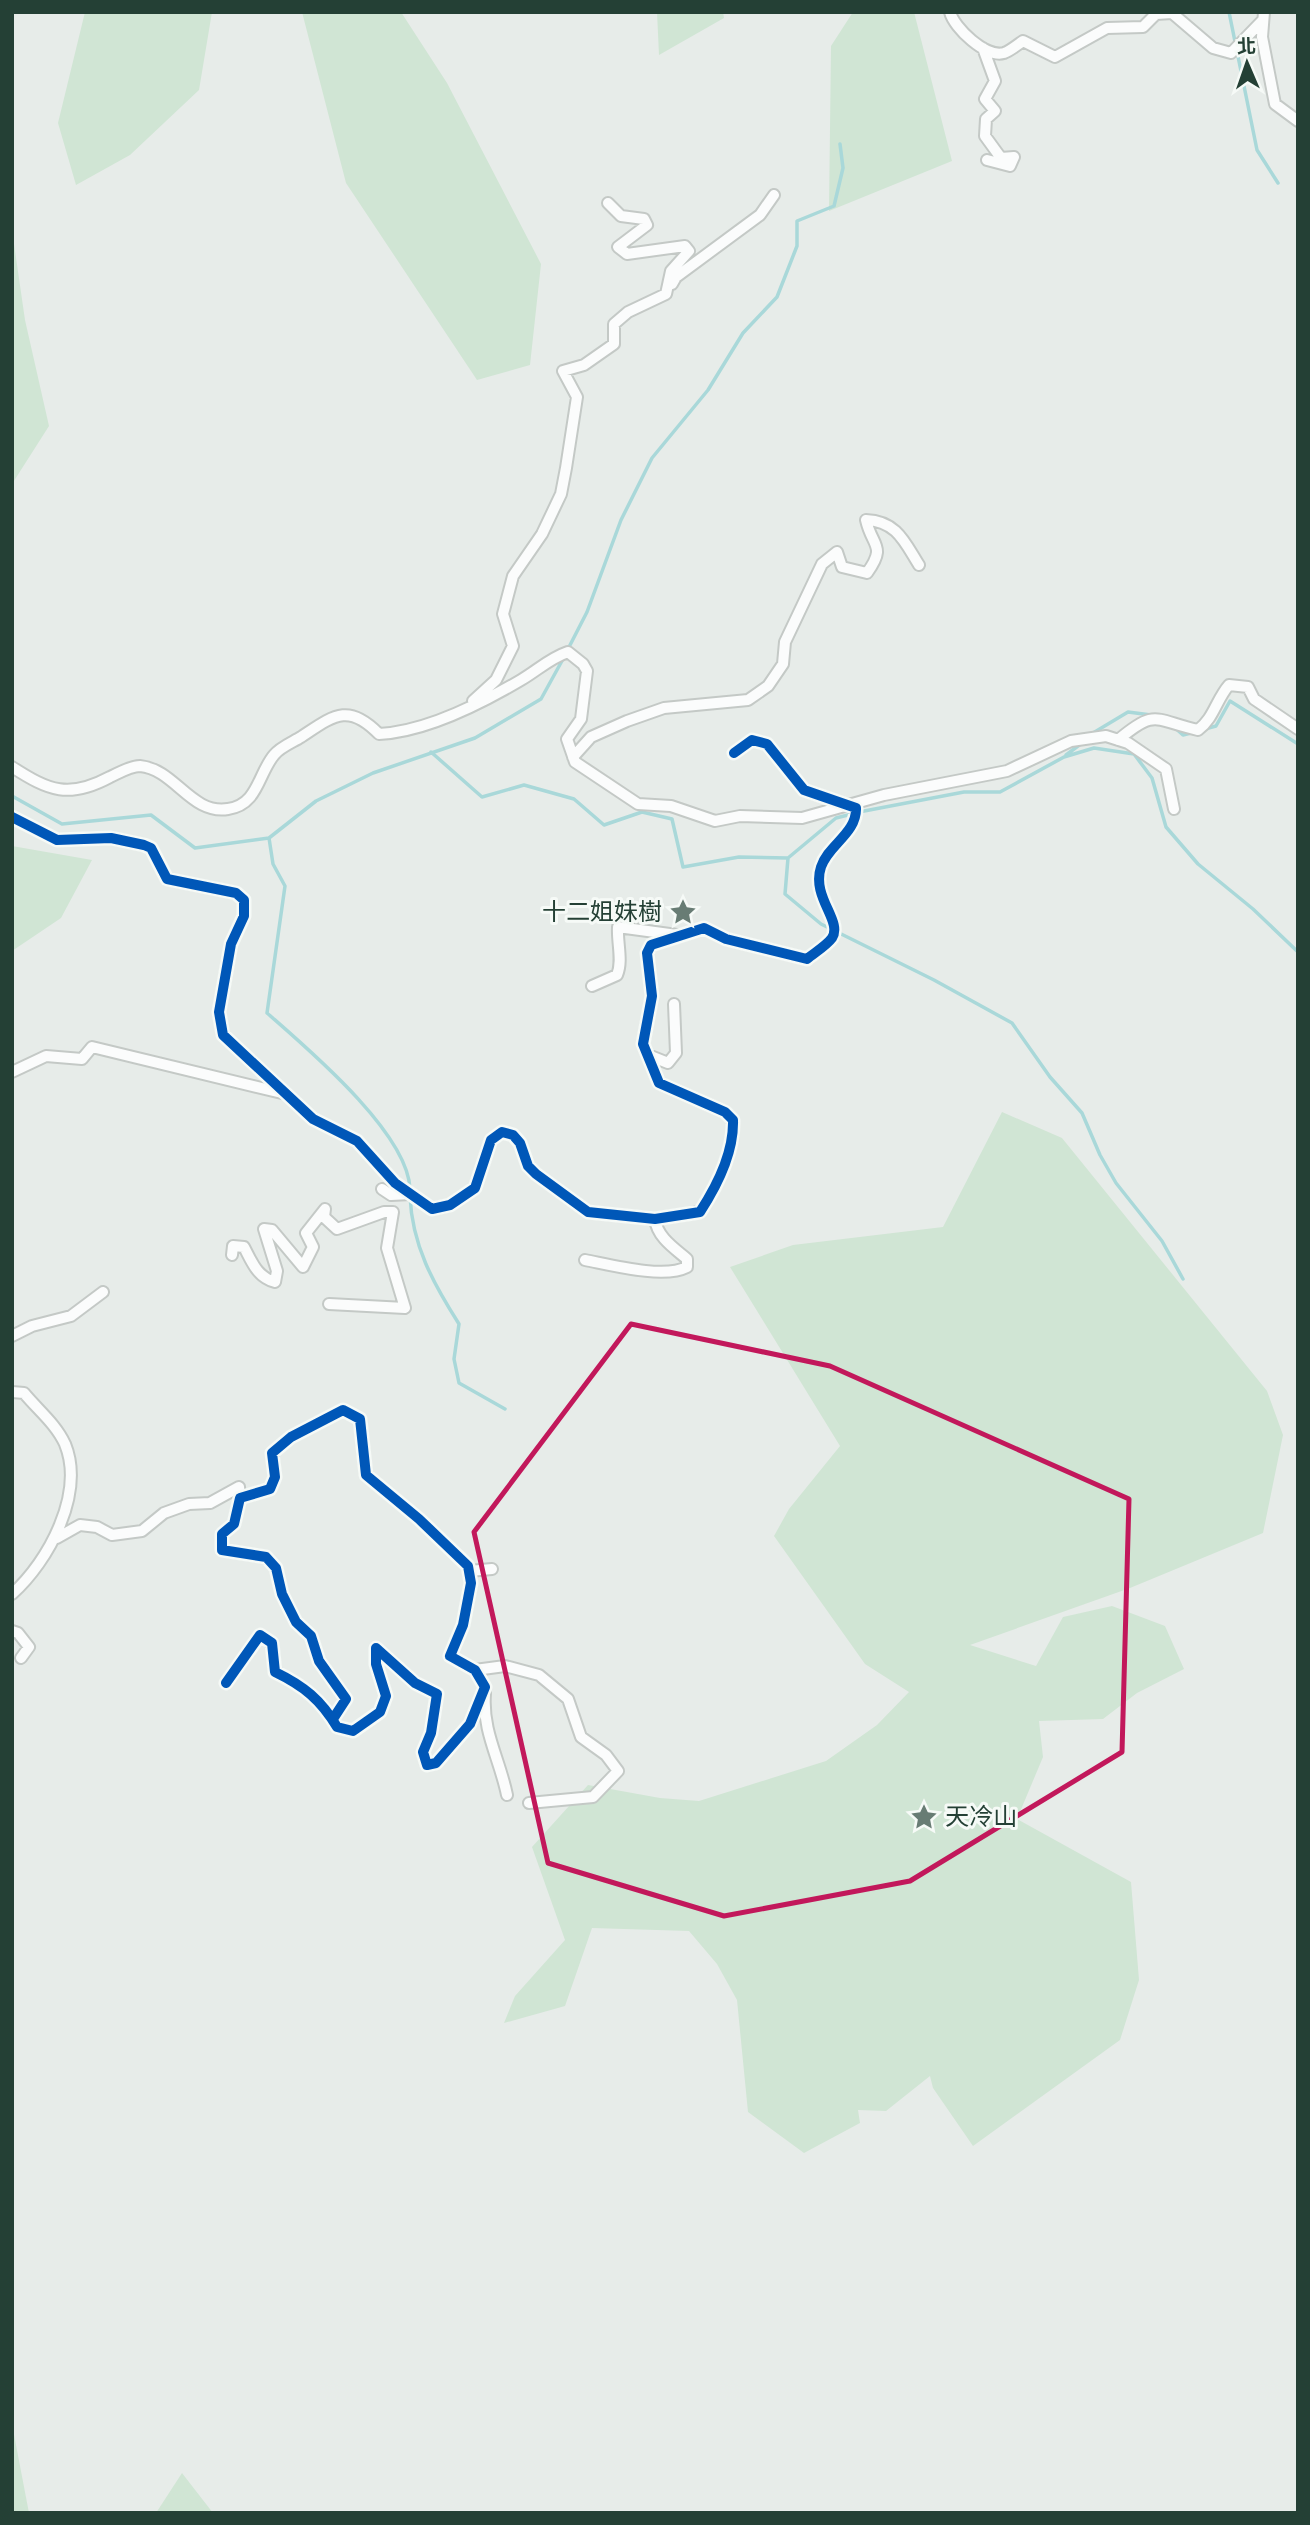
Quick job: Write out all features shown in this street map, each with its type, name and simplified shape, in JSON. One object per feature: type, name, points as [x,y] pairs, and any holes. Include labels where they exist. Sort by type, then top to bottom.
[{"type":"street","points":[[950,12],[953,23],[993,53],[1005,53],[1023,41],[1055,57],[1107,28],[1143,27],[1156,14],[1172,13],[1213,48],[1231,53],[1264,16]]},
{"type":"street","points":[[1264,16],[1262,37],[1275,104],[1298,121]]},
{"type":"street","points":[[982,46],[995,81],[985,99],[995,111],[986,119],[985,136],[1001,158],[1014,157],[1010,166],[987,160]]},
{"type":"street","points":[[466,707],[496,680],[513,646],[503,614],[513,576],[542,534],[561,494],[577,397],[563,370],[584,365],[614,344],[614,324],[628,312],[666,294],[676,277],[751,221],[774,195]]},
{"type":"street","points":[[608,203],[621,216],[644,219],[647,225],[618,247],[627,254],[685,246],[689,251],[671,271],[666,294]]},
{"type":"street","points":[[573,757],[591,737],[627,721],[664,708],[748,700],[768,686],[783,664],[785,642],[822,564],[838,552],[842,567],[867,573],[878,558],[878,542],[869,530],[866,520],[875,520],[904,536],[919,565]]},
{"type":"street","points":[[12,767],[41,785],[77,792],[138,766],[163,773],[197,803],[226,810],[240,806],[251,797],[275,753],[328,720],[353,715],[364,719],[379,734],[404,733],[497,694],[562,654],[575,656],[587,671],[581,719],[567,739],[575,762],[638,804],[671,807],[715,821],[740,816],[802,818],[848,804],[1007,771],[1071,741],[1107,736],[1129,743],[1166,769],[1174,809]]},
{"type":"street","points":[[1118,740],[1141,720],[1160,718],[1198,730],[1210,721],[1217,699],[1229,685],[1248,687],[1254,699],[1298,729]]},
{"type":"street","points":[[12,817],[57,840],[111,838],[144,845],[151,848],[167,879],[236,893],[244,900],[244,916],[231,944],[219,1012],[223,1035],[313,1119],[357,1141],[380,1168],[432,1209],[439,1209],[475,1188],[491,1140],[502,1132],[513,1135],[520,1143],[528,1167],[588,1212],[655,1219],[700,1212],[714,1191],[733,1136],[733,1120],[725,1112],[659,1083],[643,1044],[652,996],[647,953],[651,945],[704,928],[726,939],[807,960],[831,939],[835,931],[834,919],[819,892],[818,880],[822,864],[856,820],[856,808],[804,790],[767,744],[752,740],[734,753]]},
{"type":"street","points":[[592,986],[617,975],[621,966],[617,946],[618,927],[680,936]]},
{"type":"street","points":[[648,1055],[668,1063],[676,1053],[674,1004]]},
{"type":"street","points":[[12,1072],[46,1056],[82,1059],[92,1047],[289,1094]]},
{"type":"street","points":[[382,1189],[391,1195],[411,1194]]},
{"type":"street","points":[[329,1304],[405,1308],[387,1248],[393,1212],[411,1194]]},
{"type":"street","points":[[232,1255],[233,1246],[244,1247],[255,1268],[265,1279],[275,1282],[277,1271],[264,1229],[272,1230],[303,1267],[313,1247],[306,1233],[325,1209],[324,1217],[337,1229],[384,1212],[393,1212]]},
{"type":"street","points":[[585,1260],[656,1271],[679,1271],[687,1267],[687,1259],[664,1240],[656,1228],[655,1219]]},
{"type":"street","points":[[12,1336],[32,1326],[71,1316],[103,1292]]},
{"type":"street","points":[[12,1392],[24,1394],[51,1422],[64,1443],[73,1472],[57,1538],[28,1580],[12,1594]]},
{"type":"street","points":[[240,1498],[270,1489],[275,1477],[272,1453],[281,1445],[343,1410],[360,1419],[366,1475],[419,1519],[468,1566],[471,1583],[463,1625],[450,1656],[475,1670],[485,1686],[484,1726],[501,1766],[508,1795]]},
{"type":"street","points":[[57,1538],[80,1525],[124,1535],[142,1531],[164,1513],[189,1504],[210,1503],[239,1488],[240,1498],[234,1524],[222,1534],[222,1550],[266,1558],[276,1569],[282,1594],[296,1622],[310,1636],[319,1661],[346,1699],[333,1719]]},
{"type":"street","points":[[469,1571],[492,1569]]},
{"type":"street","points":[[12,1631],[18,1633],[29,1647],[21,1658]]},
{"type":"street","points":[[226,1683],[260,1635],[272,1643],[275,1672],[304,1686],[324,1705],[337,1727],[353,1731],[380,1712],[386,1696],[376,1664],[376,1648],[415,1683],[437,1694],[431,1733],[422,1752],[427,1765],[436,1763],[470,1724],[485,1686]]},
{"type":"street","points":[[475,1670],[506,1666],[539,1675],[568,1699],[581,1737],[606,1755],[618,1771],[593,1797],[529,1803]]},
{"type":"highlighted area","points":[[631,1324],[830,1366],[1129,1499],[1122,1752],[910,1881],[724,1916],[548,1863],[474,1532]]},
{"type":"green space","points":[[85,12],[212,12],[199,90],[130,155],[76,185],[58,123]]},
{"type":"green space","points":[[302,12],[401,12],[447,83],[541,264],[530,365],[477,380],[346,183]]},
{"type":"green space","points":[[657,12],[723,12],[724,18],[659,55]]},
{"type":"green space","points":[[853,12],[914,12],[952,161],[829,211],[831,46]]},
{"type":"green space","points":[[12,230],[25,320],[49,426],[12,484]]},
{"type":"green space","points":[[12,846],[92,860],[61,918],[12,951]]},
{"type":"green space","points":[[1002,1112],[1062,1138],[1267,1391],[1283,1435],[1263,1533],[1130,1588],[970,1645],[1036,1666],[1063,1617],[1112,1606],[1165,1626],[1184,1669],[1137,1693],[1103,1719],[1039,1721],[1043,1757],[1017,1819],[1131,1882],[1139,1980],[1120,2040],[973,2146],[933,2088],[930,2076],[886,2111],[858,2110],[860,2123],[804,2153],[748,2112],[737,2000],[717,1964],[689,1931],[592,1928],[565,2006],[504,2023],[515,1996],[565,1940],[532,1847],[588,1785],[660,1798],[699,1801],[826,1761],[877,1725],[909,1692],[865,1664],[774,1536],[789,1509],[840,1446],[730,1267],[793,1245],[943,1227]]},
{"type":"green space","points":[[12,2424],[29,2513],[12,2513]]},
{"type":"green space","points":[[182,2473],[213,2513],[156,2513]]},
{"type":"waterway","points":[[1229,12],[1257,150],[1278,183]]},
{"type":"waterway","points":[[568,649],[587,612],[621,520],[652,458],[708,390],[743,333],[777,297],[797,246],[797,221],[834,206],[843,168],[840,144]]},
{"type":"waterway","points":[[12,796],[62,824],[151,815],[195,848],[269,838],[316,801],[373,773],[475,738],[541,699],[563,659]]},
{"type":"waterway","points":[[1205,729],[1216,726],[1230,701],[1298,744]]},
{"type":"waterway","points":[[1093,733],[1128,712],[1159,716]]},
{"type":"waterway","points":[[1174,727],[1183,735],[1191,733]]},
{"type":"waterway","points":[[1066,755],[1082,743]]},
{"type":"waterway","points":[[859,812],[964,792],[1000,792],[1064,757],[1094,748],[1134,754],[1152,778],[1166,827],[1198,864],[1253,909],[1298,952]]},
{"type":"waterway","points":[[431,752],[482,797],[524,785],[574,799],[604,825],[642,812],[672,819],[683,867],[739,857],[788,858],[785,894],[821,924],[934,980],[1012,1023],[1050,1077],[1082,1113],[1100,1155],[1116,1183],[1162,1241],[1183,1279]]},
{"type":"waterway","points":[[788,858],[836,818],[852,814]]},
{"type":"waterway","points":[[269,838],[273,864],[285,886],[267,1013],[330,1070],[375,1118],[393,1143],[405,1167],[410,1189]]},
{"type":"waterway","points":[[410,1196],[415,1231],[425,1263],[459,1324],[454,1359],[459,1383],[505,1409]]},
{"type":"cycle path","points":[[12,817],[57,840],[111,838],[144,845],[151,848],[167,879],[236,893],[244,900],[244,916],[231,944],[219,1012],[223,1035],[313,1119],[357,1141],[395,1183],[432,1209],[450,1205],[475,1188],[491,1140],[502,1132],[513,1135],[520,1143],[528,1166],[536,1174],[588,1212],[655,1219],[700,1212],[723,1168],[731,1144],[733,1120],[725,1112],[659,1083],[643,1044],[652,996],[647,953],[651,945],[704,928],[726,939],[807,959],[832,938],[834,924],[820,888],[821,867],[855,817],[856,808],[804,790],[767,744],[752,740],[734,753]]},
{"type":"cycle path","points":[[226,1683],[260,1635],[272,1643],[275,1672],[311,1695],[337,1727],[353,1731],[380,1712],[386,1696],[376,1664],[376,1648],[415,1683],[437,1694],[431,1733],[423,1752],[427,1765],[436,1763],[470,1724],[485,1687],[475,1670],[450,1656],[463,1625],[471,1583],[468,1566],[419,1519],[366,1475],[360,1419],[343,1410],[291,1437],[272,1453],[275,1477],[270,1489],[240,1498],[234,1524],[222,1534],[222,1550],[266,1557],[276,1568],[282,1594],[296,1622],[311,1636],[319,1661],[346,1699],[333,1719]]},
{"type":"place","name":"十二姐妹樹","points":[[683,912]]},
{"type":"place","name":"天冷山","points":[[924,1817]]}]
